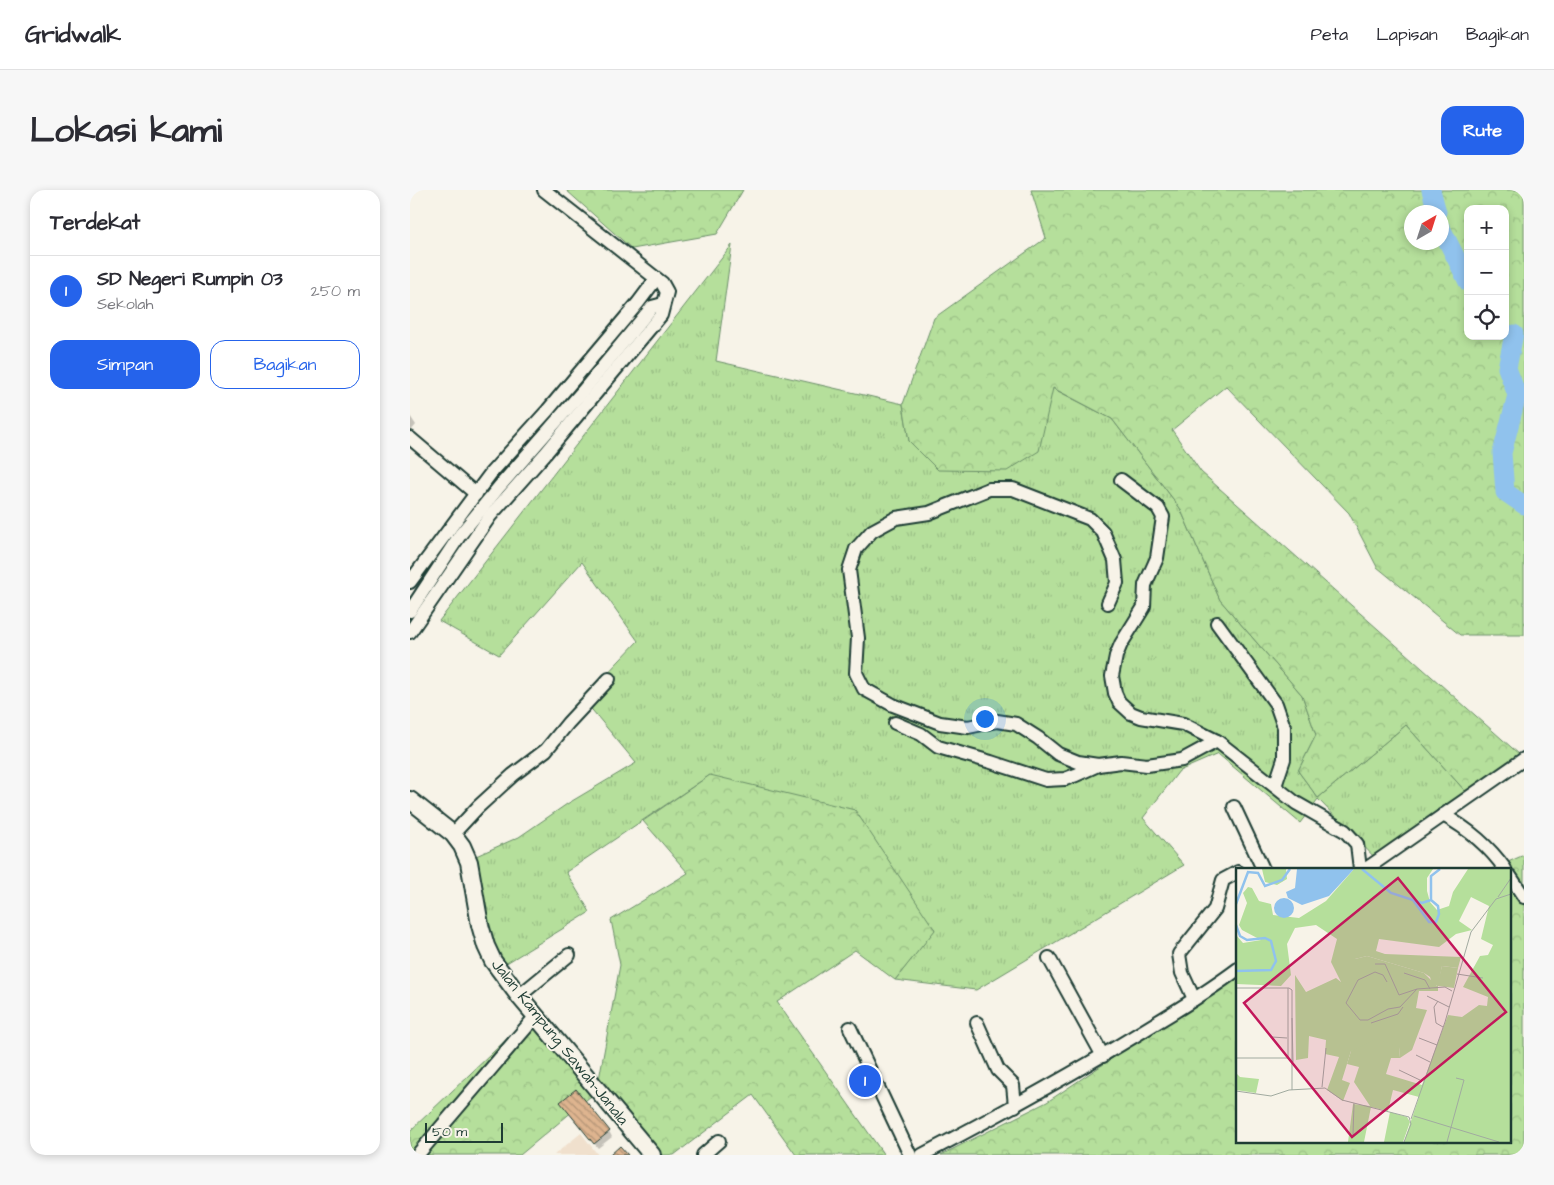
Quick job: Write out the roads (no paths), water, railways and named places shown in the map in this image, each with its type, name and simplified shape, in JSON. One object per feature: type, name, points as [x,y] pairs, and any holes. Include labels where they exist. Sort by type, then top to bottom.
[{"type":"main road","name":"Jalan Kampung Sawah–Janala","points":[[410,800],[453,834],[462,846],[469,862],[480,925],[493,961],[519,996],[652,1155]]},
{"type":"street","points":[[410,632],[490,516],[545,454],[660,315],[664,304],[667,292],[662,282],[544,190]]},
{"type":"street","points":[[410,582],[492,473],[638,303],[656,279]]},
{"type":"street","points":[[410,611],[460,535],[498,487],[582,392],[652,306],[664,304]]},
{"type":"street","points":[[410,438],[476,494]]},
{"type":"street","points":[[1121,480],[1158,508],[1163,517],[1157,558],[1145,585],[1144,608],[1121,644],[1116,656],[1112,676],[1115,693],[1119,702],[1132,713],[1141,717],[1183,724],[1217,741],[1296,803],[1346,831],[1357,844],[1360,868]]},
{"type":"street","points":[[1108,603],[1117,583],[1116,560],[1103,532],[1090,519],[1013,489],[989,489],[929,513],[896,518],[872,531],[856,549],[849,570],[858,638],[856,672],[864,689],[893,706],[940,723],[968,727],[997,721],[1016,724],[1058,754],[1078,762],[1098,765],[1121,762],[1148,765],[1182,760],[1217,741]]},
{"type":"street","points":[[1217,623],[1276,704],[1284,727],[1284,759],[1275,786]]},
{"type":"street","points":[[453,834],[478,807],[513,775],[546,750],[609,679]]},
{"type":"street","points":[[895,723],[921,734],[938,747],[1046,780],[1065,779],[1076,776],[1098,765]]},
{"type":"street","points":[[1367,868],[1524,759]]},
{"type":"street","points":[[1234,807],[1262,868]]},
{"type":"street","points":[[1443,815],[1458,823],[1478,838],[1504,868]]},
{"type":"street","points":[[1194,1000],[1182,973],[1179,954],[1215,909],[1223,880],[1236,873]]},
{"type":"street","points":[[1512,879],[1524,897]]},
{"type":"street","points":[[519,996],[569,955]]},
{"type":"street","points":[[1050,958],[1103,1056]]},
{"type":"street","points":[[922,1155],[1015,1106],[1103,1056],[1194,1000],[1236,970]]},
{"type":"street","points":[[418,1153],[536,1016]]},
{"type":"street","points":[[977,1023],[998,1070],[1013,1085],[1015,1106]]},
{"type":"street","points":[[850,1028],[910,1155]]},
{"type":"street","points":[[703,1155],[719,1141]]},
{"type":"waterway","points":[[1431,190],[1435,205]]},
{"type":"waterway","points":[[1449,244],[1464,274]]},
{"type":"waterway","points":[[1514,334],[1507,368],[1517,395],[1502,453],[1505,492],[1524,505]]},
{"type":"place","name":"SD Negeri Rumpin 03","points":[[865,1081]]}]
